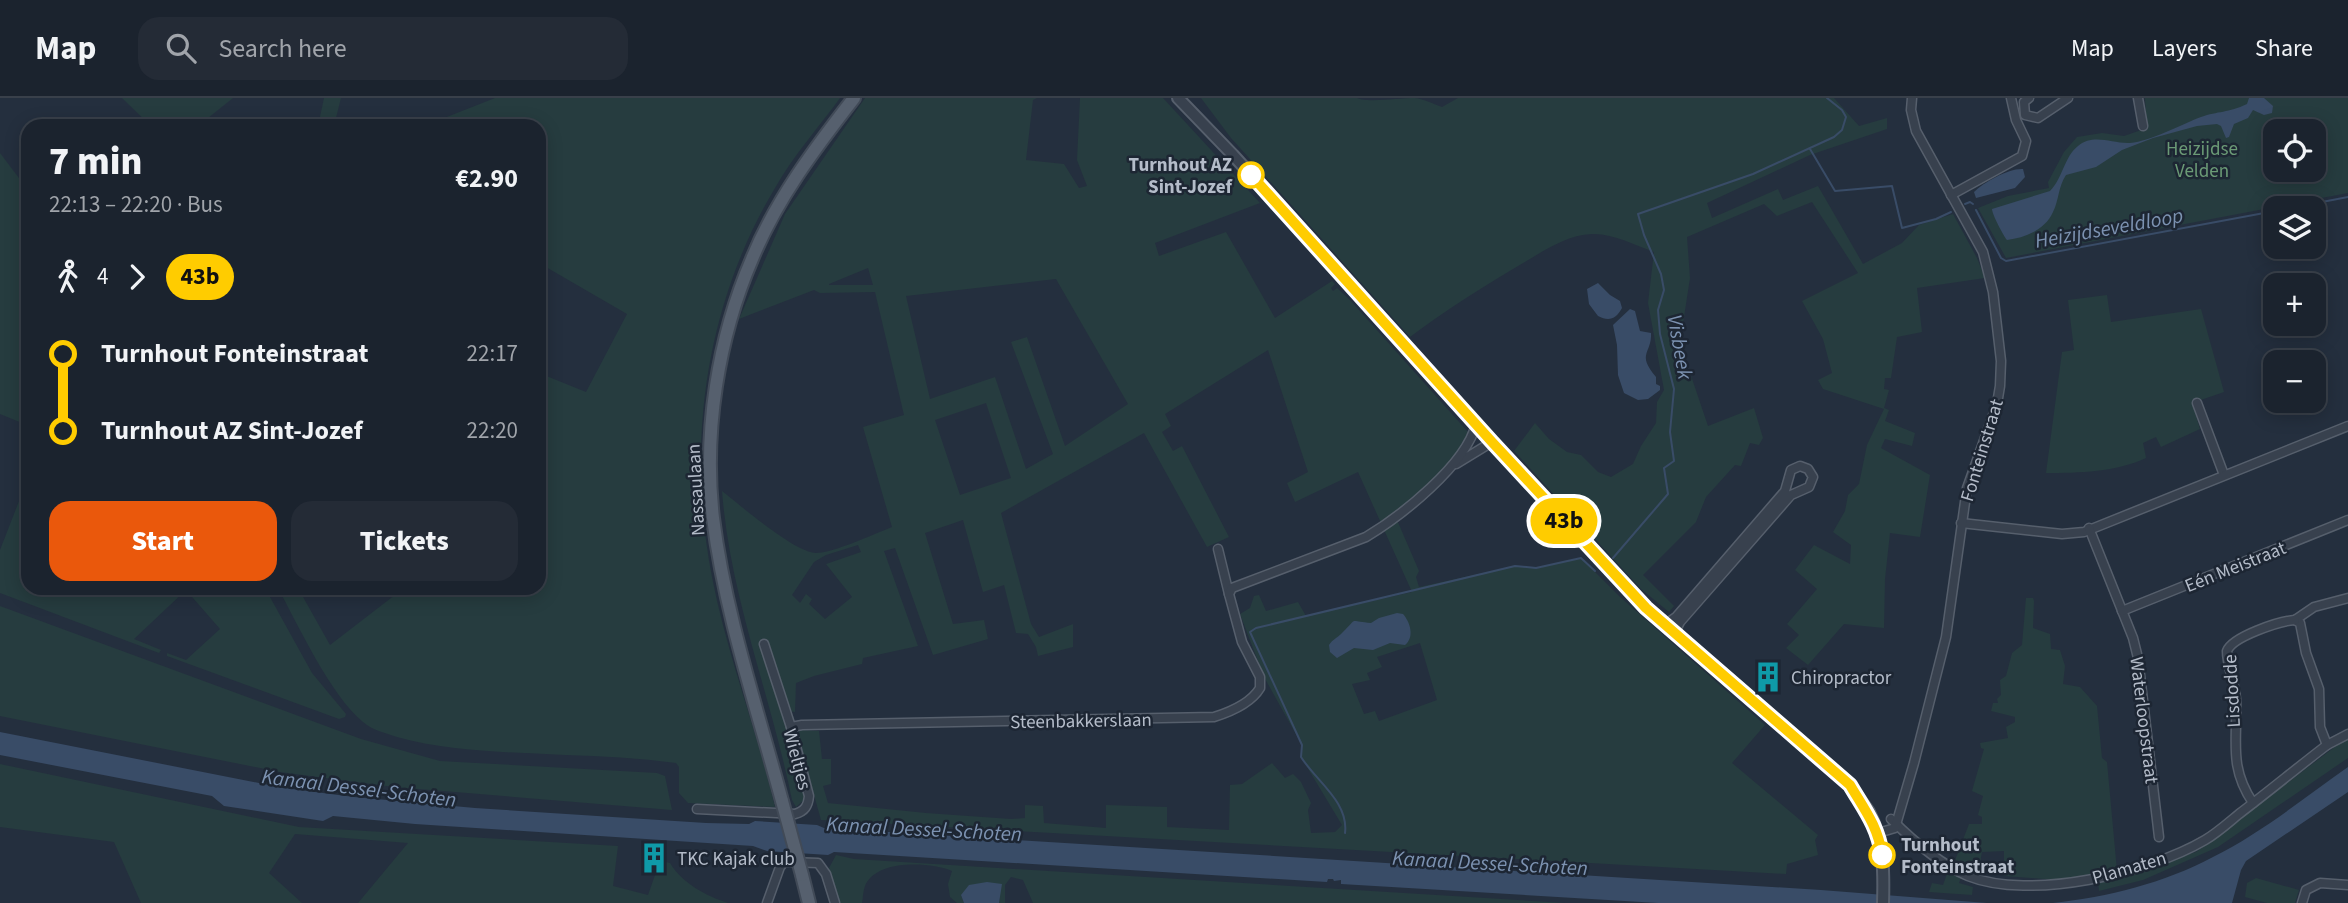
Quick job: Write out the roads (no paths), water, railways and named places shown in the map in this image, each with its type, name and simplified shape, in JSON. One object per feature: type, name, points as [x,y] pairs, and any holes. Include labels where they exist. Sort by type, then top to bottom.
[{"type":"main road","name":"Nassaulaan","points":[[809,903],[748,676],[719,553],[712,495],[713,412],[730,321],[752,257],[794,181],[854,98]]},
{"type":"street","points":[[1178,98],[1646,608],[1868,800],[1886,824],[1890,873],[1883,896]]},
{"type":"street","name":"Fonteinstraat","points":[[1886,824],[1946,637],[1967,488],[1997,404],[2001,360],[1992,284],[1983,252],[1916,131],[1912,98]]},
{"type":"street","points":[[1951,195],[2022,156],[2026,141],[2016,120],[2011,98]]},
{"type":"street","points":[[2029,98],[2024,102],[2024,110],[2025,114],[2034,118],[2068,98]]},
{"type":"street","points":[[2138,98],[2143,126]]},
{"type":"street","points":[[2197,403],[2224,475]]},
{"type":"street","points":[[1229,594],[1232,588],[1366,537],[1406,511],[1450,467],[1465,447],[1476,424]]},
{"type":"street","points":[[1961,523],[2062,534],[2084,532],[2348,425]]},
{"type":"street","points":[[1450,467],[1492,442]]},
{"type":"street","points":[[1797,467],[1808,469],[1813,477],[1810,487],[1791,495],[1680,622],[1671,628],[1675,618],[1785,491],[1791,470],[1797,467]]},
{"type":"street","name":"Eén Meistraat","points":[[2122,611],[2348,520]]},
{"type":"street","name":"Waterloopstraat","points":[[2090,528],[2133,638],[2138,658],[2158,837]]},
{"type":"street","name":"Steenbakkerslaan","points":[[791,727],[802,724],[1214,717],[1236,709],[1261,688],[1260,677],[1242,642],[1218,549]]},
{"type":"street","name":"Lisdodde","points":[[2253,803],[2241,784],[2237,771],[2234,739],[2236,699],[2227,651],[2235,640],[2279,623],[2295,620],[2314,607],[2348,598]]},
{"type":"street","points":[[2295,620],[2300,623],[2306,653],[2319,689],[2320,727],[2327,745]]},
{"type":"street","name":"Wieltjes","points":[[697,809],[795,814],[808,806],[809,796],[791,727],[764,644]]},
{"type":"street","name":"Plamaten","points":[[1886,824],[1954,869],[1970,876],[2011,884],[2063,884],[2118,873],[2205,840],[2327,745],[2348,733]]},
{"type":"street","points":[[767,903],[780,867],[784,862],[789,862],[818,863],[827,874],[835,903]]},
{"type":"street","points":[[2302,903],[2306,890],[2320,883],[2348,885]]},
{"type":"water","points":[[2249,98],[2264,98],[2273,106],[2272,113],[2264,115],[2253,110],[2248,118],[2234,124],[2229,137],[2226,138],[2221,126],[2217,124],[2197,126],[2122,150],[2096,167],[2066,175],[2049,218],[2034,232],[2007,240],[1998,225],[1992,209],[2050,191],[2073,151],[2084,142],[2138,142],[2201,117],[2240,107],[2247,104]]},
{"type":"water","points":[[2023,169],[2025,177],[2015,188],[1976,198],[1974,192],[1990,180],[2004,173]]},
{"type":"water","points":[[1598,283],[1620,301],[1622,308],[1612,318],[1598,316],[1589,304],[1587,289]]},
{"type":"water","points":[[1630,309],[1635,311],[1640,331],[1651,333],[1646,358],[1660,390],[1648,399],[1638,400],[1624,393],[1618,375],[1613,325]]},
{"type":"water","points":[[1397,613],[1403,614],[1409,625],[1411,634],[1405,645],[1390,643],[1373,650],[1354,648],[1337,658],[1330,652],[1329,645],[1354,621],[1371,623]]},
{"type":"water","points":[[0,732],[284,788],[475,808],[706,823],[749,824],[755,821],[817,825],[824,828],[1821,890],[1987,903],[1658,903],[1341,884],[1341,880],[1333,879],[1328,879],[1327,882],[834,852],[828,855],[767,851],[753,846],[415,824],[333,816],[323,821],[224,806],[212,796],[0,755]]},
{"type":"water","points":[[2348,767],[2348,792],[2246,861],[2232,903],[2053,903],[2135,888],[2194,866],[2231,848]]},
{"type":"water","points":[[987,882],[1002,884],[999,903],[964,903],[961,895],[969,885]]},
{"type":"waterway","name":"Visbeek","points":[[1613,558],[1668,494],[1664,468],[1674,461],[1670,432],[1674,389],[1660,334],[1658,310],[1664,290],[1661,274],[1638,214],[1753,174],[1834,137],[1842,130],[1846,117],[1842,110],[1827,98]]},
{"type":"waterway","points":[[1810,149],[1835,191],[1892,186],[1902,228],[1951,212]]},
{"type":"waterway","name":"Heizijdseveldloop","points":[[2326,201],[2348,197]]},
{"type":"waterway","name":"Heizijdseveldloop","points":[[1965,204],[1973,204]]},
{"type":"waterway","name":"Heizijdseveldloop","points":[[1976,210],[2001,258],[2006,261],[2263,213]]},
{"type":"waterway","name":"Visbeek","points":[[1345,833],[1345,822],[1337,802],[1301,757],[1302,745],[1250,632],[1256,628],[1515,566],[1536,568],[1581,558],[1595,571]]},
{"type":"place","name":"Turnhout AZ Sint-Jozef","points":[[1251,175]]},
{"type":"place","name":"Chiropractor","points":[[1768,677]]},
{"type":"place","name":"Turnhout Fonteinstraat","points":[[1882,855]]},
{"type":"place","name":"TKC Kajak club","points":[[654,858]]},
{"type":"park label","name":"Heizijdse Velden","points":[[2202,159]]},
{"type":"water label","name":"Kanaal Dessel-Schoten","points":[[359,788]]},
{"type":"water label","name":"Kanaal Dessel-Schoten","points":[[924,829]]},
{"type":"water label","name":"Kanaal Dessel-Schoten","points":[[1490,863]]}]
